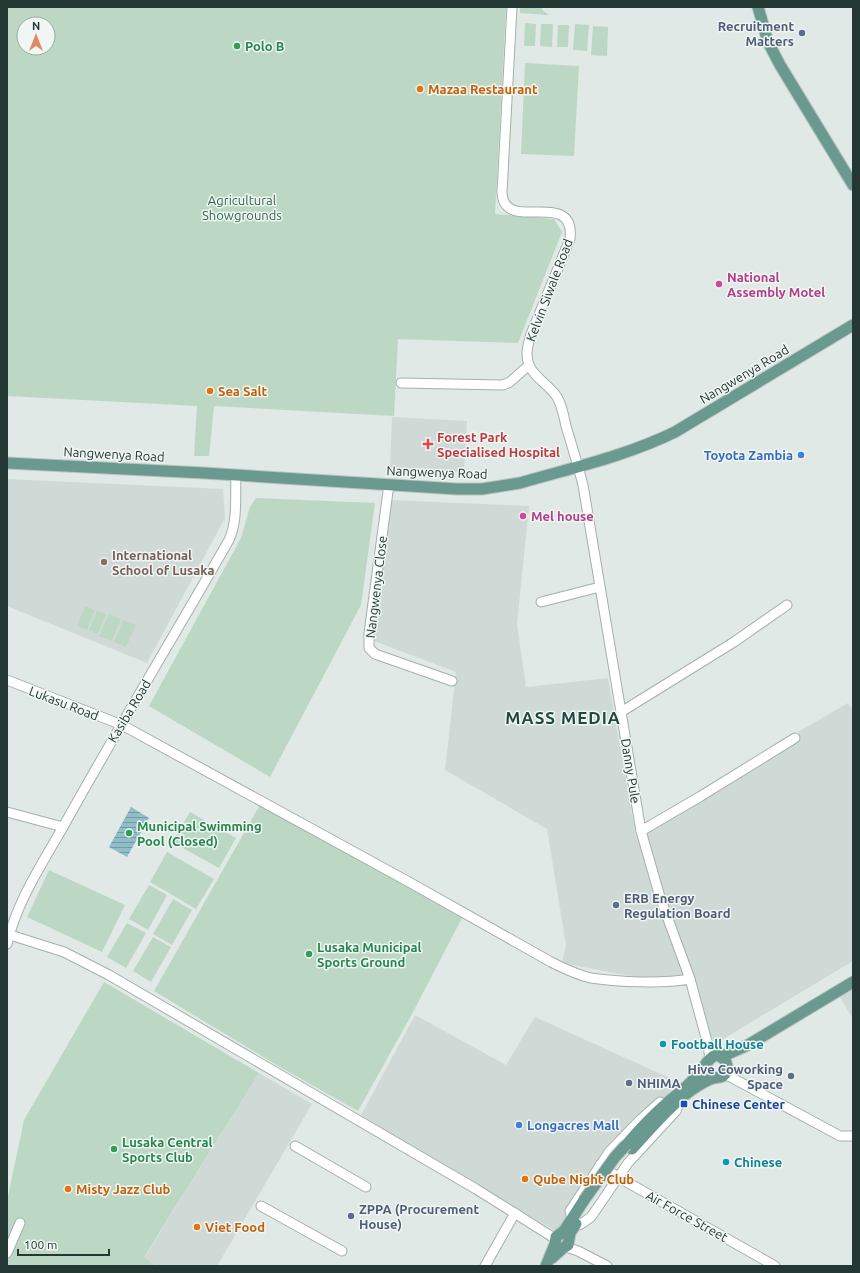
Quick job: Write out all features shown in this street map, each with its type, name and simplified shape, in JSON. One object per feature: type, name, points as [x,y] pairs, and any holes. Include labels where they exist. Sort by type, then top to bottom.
[{"type":"main road","points":[[758,7],[768,42],[780,65],[853,185]]},
{"type":"main road","name":"Nangwenya Road","points":[[7,463],[236,475],[457,489],[482,489],[520,483],[654,442],[675,432],[853,325]]},
{"type":"main road","points":[[629,1147],[654,1115],[688,1086],[714,1059],[748,1045],[853,982]]},
{"type":"main road","points":[[548,1264],[561,1240],[615,1157],[629,1147],[689,1092],[722,1073],[735,1056],[748,1045]]},
{"type":"main road","points":[[714,1059],[725,1060],[722,1073]]},
{"type":"main road","points":[[714,1059],[707,1071],[710,1075],[722,1073]]},
{"type":"street","name":"Kelvin Siwale Road","points":[[512,7],[502,192],[503,200],[508,207],[516,211],[555,213],[562,215],[570,226],[571,231],[570,239],[531,334],[527,349],[529,365]]},
{"type":"street","points":[[401,383],[503,385],[510,382],[529,365],[553,392],[560,403],[578,466]]},
{"type":"street","name":"Danny Pule","points":[[578,466],[583,485],[641,831],[660,897],[690,979],[708,1044],[714,1059]]},
{"type":"street","name":"Kasiba Road","points":[[8,938],[15,917],[25,896],[90,778],[233,532],[235,520],[236,475]]},
{"type":"street","name":"Nangwenya Close","points":[[389,484],[369,632],[369,648],[375,654],[452,681]]},
{"type":"street","points":[[541,602],[600,587]]},
{"type":"street","points":[[621,712],[734,642],[787,605]]},
{"type":"street","name":"Lukasu Road","points":[[7,680],[122,725],[569,971],[590,978],[675,982],[690,979]]},
{"type":"street","points":[[641,831],[795,738]]},
{"type":"street","points":[[7,812],[63,827]]},
{"type":"street","points":[[8,938],[64,952],[109,975],[362,1122],[578,1251],[607,1266]]},
{"type":"street","points":[[722,1073],[840,1136],[853,1136]]},
{"type":"street","points":[[681,1099],[676,1111],[628,1163],[591,1217],[581,1224],[573,1222],[570,1211],[609,1152],[641,1119],[674,1090],[688,1086]]},
{"type":"street","points":[[295,1146],[366,1187]]},
{"type":"street","name":"Air Force Street","points":[[600,1165],[618,1177],[775,1266]]},
{"type":"street","points":[[261,1206],[342,1251]]},
{"type":"street","points":[[484,1266],[515,1213]]},
{"type":"street","points":[[7,1253],[20,1223]]},
{"type":"shaded area","name":"Forest Park Specialised Hospital","points":[[392,417],[467,421],[464,472],[390,468]]},
{"type":"shaded area","name":"International School of Lusaka","points":[[7,479],[223,489],[225,518],[147,663],[7,606]]},
{"type":"shaded area","points":[[392,500],[529,506],[517,624],[526,687],[608,678],[636,837],[801,739],[798,732],[848,703],[853,711],[853,961],[715,1044],[688,987],[562,963],[566,945],[547,829],[445,770],[456,672],[374,641]]},
{"type":"shaded area","points":[[853,989],[853,1019],[840,997]]},
{"type":"shaded area","points":[[415,1015],[506,1065],[535,1017],[672,1079],[676,1084],[640,1126],[556,1231],[360,1117]]},
{"type":"shaded area","points":[[259,1073],[312,1104],[217,1266],[157,1266],[144,1258]]},
{"type":"green space","name":"Agricultural Showgrounds","points":[[7,7],[506,7],[495,214],[554,219],[562,232],[518,343],[398,339],[394,416],[214,406],[209,456],[194,456],[197,406],[7,396]]},
{"type":"green space","points":[[520,7],[541,7],[543,11],[549,15],[520,13]]},
{"type":"green space","points":[[525,23],[536,24],[535,46],[524,46]]},
{"type":"green space","points":[[541,24],[553,24],[552,47],[540,46]]},
{"type":"green space","points":[[575,24],[589,25],[587,51],[573,50]]},
{"type":"green space","points":[[558,25],[569,25],[568,47],[557,47]]},
{"type":"green space","points":[[593,26],[608,27],[607,56],[591,55]]},
{"type":"green space","points":[[525,63],[579,66],[574,156],[521,154]]},
{"type":"green space","name":"International School of Lusaka","points":[[256,498],[375,503],[361,605],[270,777],[149,706],[241,538],[250,507]]},
{"type":"green space","points":[[85,606],[95,610],[87,630],[77,626]]},
{"type":"green space","points":[[97,611],[106,614],[98,634],[89,630]]},
{"type":"green space","points":[[109,614],[121,619],[112,641],[99,636]]},
{"type":"green space","points":[[123,620],[136,625],[126,647],[114,642]]},
{"type":"green space","name":"Lusaka Municipal Sports Ground","points":[[261,803],[462,918],[412,1014],[358,1111],[280,1067],[154,991]]},
{"type":"green space","points":[[190,812],[236,838],[219,868],[172,842]]},
{"type":"green space","points":[[167,852],[214,879],[196,909],[150,882]]},
{"type":"green space","points":[[49,870],[125,905],[102,952],[27,917]]},
{"type":"green space","points":[[149,885],[167,895],[148,930],[129,919]]},
{"type":"green space","points":[[173,899],[192,910],[172,945],[153,934]]},
{"type":"green space","points":[[127,923],[146,933],[126,968],[107,957]]},
{"type":"green space","points":[[153,937],[171,947],[151,982],[133,971]]},
{"type":"green space","name":"Lusaka Central Sports Club","points":[[104,982],[259,1073],[144,1257],[156,1266],[7,1266],[7,1201],[24,1120]]},
{"type":"water","name":"Municipal Swimming Pool (Closed)","points":[[131,807],[149,818],[127,857],[109,847]]},
{"type":"place","name":"Recruitment Matters","points":[[802,33]]},
{"type":"place","name":"Polo B","points":[[237,46]]},
{"type":"place","name":"Mazaa Restaurant","points":[[420,89]]},
{"type":"place","name":"National Assembly Motel","points":[[719,284]]},
{"type":"place","name":"Sea Salt","points":[[210,391]]},
{"type":"place","name":"Forest Park Specialised Hospital","points":[[428,444]]},
{"type":"place","name":"Toyota Zambia","points":[[801,455]]},
{"type":"place","name":"Mel house","points":[[523,516]]},
{"type":"place","name":"International School of Lusaka","points":[[104,562]]},
{"type":"place","name":"Municipal Swimming Pool (Closed)","points":[[129,833]]},
{"type":"place","name":"ERB Energy Regulation Board","points":[[616,905]]},
{"type":"place","name":"Lusaka Municipal Sports Ground","points":[[309,954]]},
{"type":"place","name":"Football House","points":[[663,1044]]},
{"type":"place","name":"Hive Coworking Space","points":[[791,1076]]},
{"type":"place","name":"NHIMA","points":[[629,1083]]},
{"type":"place","name":"Chinese Center","points":[[684,1104]]},
{"type":"place","name":"Longacres Mall","points":[[519,1125]]},
{"type":"place","name":"Lusaka Central Sports Club","points":[[114,1149]]},
{"type":"place","name":"Chinese","points":[[726,1162]]},
{"type":"place","name":"Qube Night Club","points":[[525,1179]]},
{"type":"place","name":"Misty Jazz Club","points":[[68,1189]]},
{"type":"place","name":"ZPPA (Procurement House)","points":[[351,1216]]},
{"type":"place","name":"Viet Food","points":[[197,1227]]},
{"type":"district","name":"MASS MEDIA","points":[[563,717]]}]
